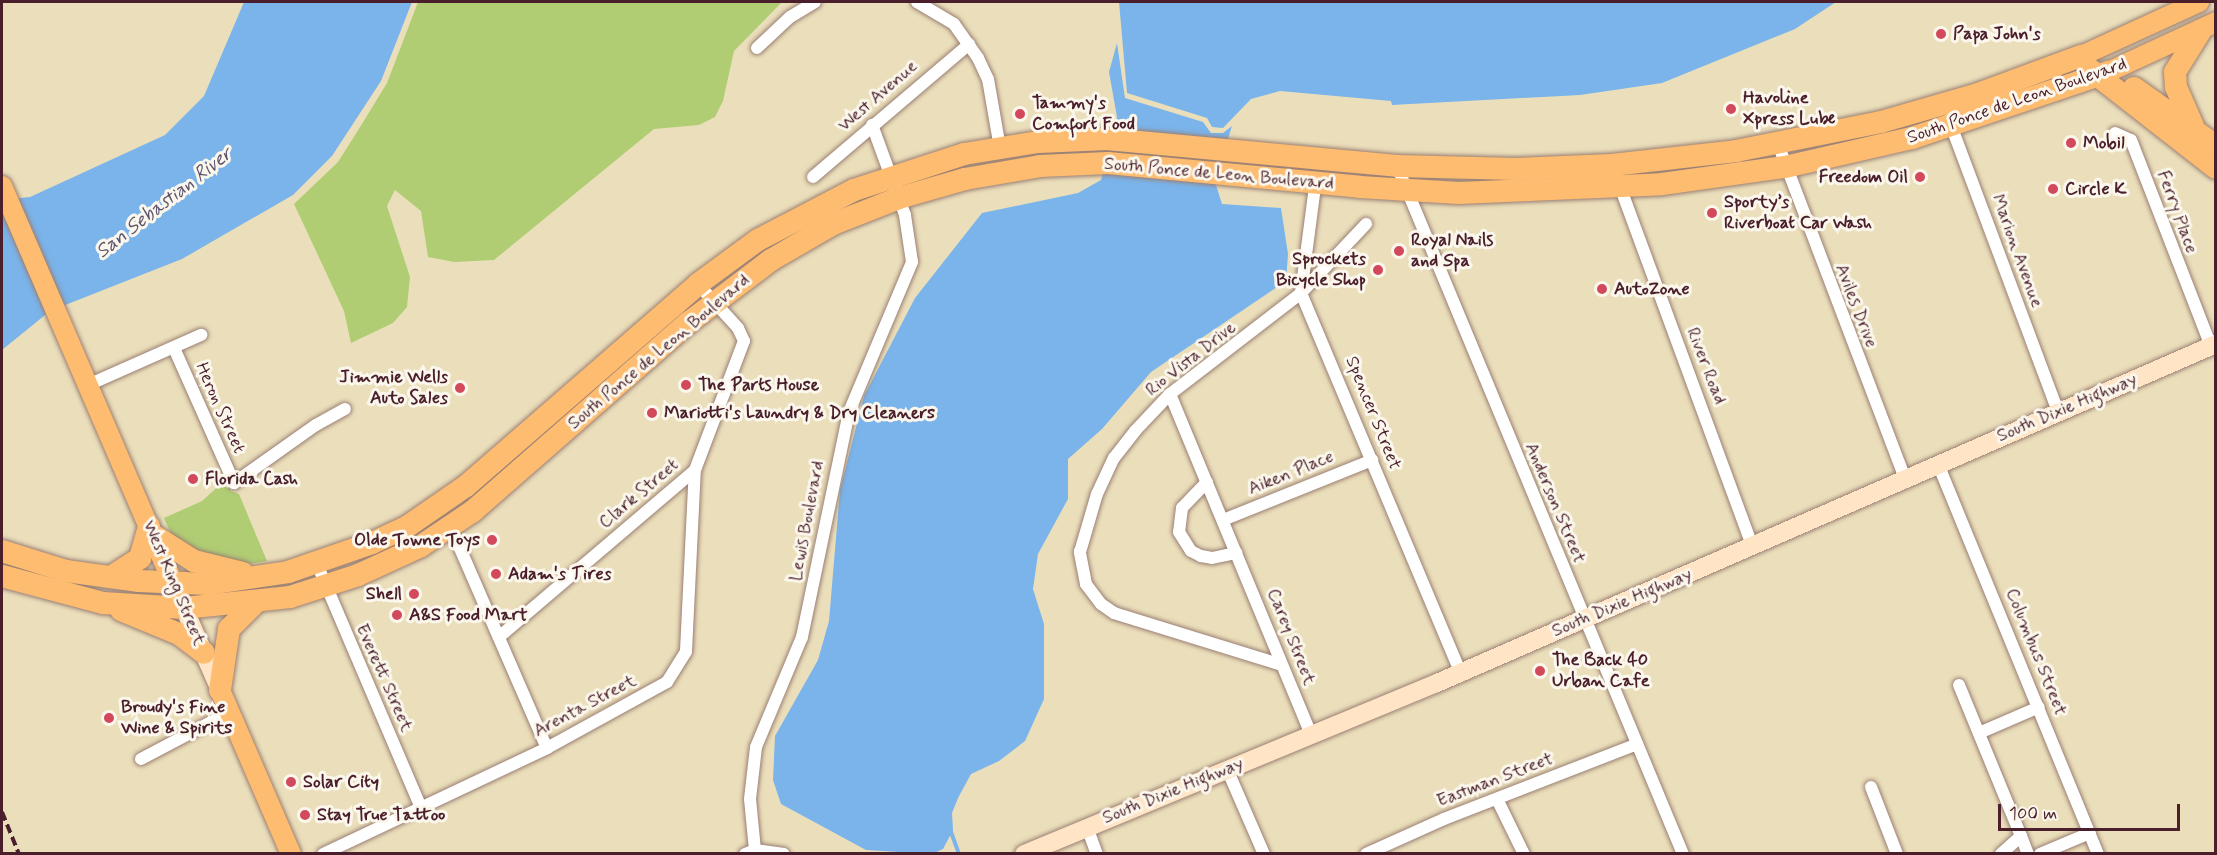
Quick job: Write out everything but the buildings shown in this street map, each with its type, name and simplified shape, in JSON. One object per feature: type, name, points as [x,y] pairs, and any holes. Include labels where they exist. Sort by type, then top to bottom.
[{"type":"highway","points":[[2194,127],[2176,87],[2175,72],[2208,26]]},
{"type":"highway","points":[[2081,56],[2216,168]]},
{"type":"highway","name":"South Ponce de Leon Boulevard","points":[[5,552],[66,571],[175,583],[268,576],[317,564],[379,540],[440,506],[698,284],[787,222],[891,176],[1000,148],[1107,139],[1396,166],[1516,169],[1612,165],[1778,144],[1944,105],[2081,56]]},
{"type":"highway","points":[[2101,74],[2194,127],[2216,146]]},
{"type":"highway","name":"South Ponce de Leon Boulevard","points":[[103,603],[184,608],[256,602],[325,587],[389,562],[451,527],[498,491],[714,302],[771,260],[833,224],[899,198],[1003,171],[1073,164],[1152,165],[1316,183],[1406,190],[1513,193],[1621,188],[1785,167],[1952,127],[2101,74]]},
{"type":"highway","points":[[111,577],[140,558],[151,531],[194,561],[268,576]]},
{"type":"highway","points":[[2,576],[103,603],[179,634],[204,654]]},
{"type":"highway","points":[[220,690],[223,647],[229,629],[256,602]]},
{"type":"main road","name":"South Ponce de Leon Boulevard","points":[[2081,56],[2199,2]]},
{"type":"main road","name":"South Ponce de Leon Boulevard","points":[[2101,74],[2208,26]]},
{"type":"main road","name":"West King Street","points":[[3,188],[291,854]]},
{"type":"main road","name":"South Dixie Highway","points":[[1024,854],[1461,673],[2213,345]]},
{"type":"street","points":[[757,48],[815,2]]},
{"type":"street","points":[[917,2],[954,24],[969,44],[988,79],[1000,148]]},
{"type":"street","name":"West Avenue","points":[[813,177],[969,44]]},
{"type":"street","name":"Marion Avenue","points":[[1944,105],[2058,411]]},
{"type":"street","name":"Lewis Boulevard","points":[[784,854],[750,852],[750,799],[756,747],[802,637],[849,412],[912,262],[910,234],[872,125]]},
{"type":"street","name":"Ferry Place","points":[[2115,133],[2131,140],[2213,345]]},
{"type":"street","name":"Aviles Drive","points":[[1778,144],[1905,479]]},
{"type":"street","points":[[1301,293],[1318,159]]},
{"type":"street","name":"River Road","points":[[1612,165],[1752,546]]},
{"type":"street","name":"Anderson Street","points":[[1396,166],[1683,854]]},
{"type":"street","name":"Rio Vista Drive","points":[[1282,665],[1114,613],[1095,598],[1086,584],[1080,552],[1096,494],[1114,458],[1170,394],[1301,293],[1366,224]]},
{"type":"street","name":"Clark Street","points":[[499,637],[695,470],[744,341],[738,328],[698,284]]},
{"type":"street","name":"Spencer Street","points":[[1301,293],[1461,673]]},
{"type":"street","points":[[88,385],[201,335]]},
{"type":"street","name":"Heron Street","points":[[174,348],[234,483],[316,425],[345,409]]},
{"type":"street","name":"Carey Street","points":[[1170,394],[1311,735]]},
{"type":"street","name":"Aiken Place","points":[[1223,520],[1372,460]]},
{"type":"street","name":"Columbus Street","points":[[1938,464],[2098,854]]},
{"type":"street","name":"Arenta Street","points":[[322,854],[547,748],[657,689],[682,663],[686,651],[695,470]]},
{"type":"street","points":[[1207,482],[1185,502],[1179,532],[1191,550],[1201,556],[1212,558],[1236,552]]},
{"type":"street","points":[[440,506],[547,748]]},
{"type":"street","name":"Everett Street","points":[[317,564],[420,806]]},
{"type":"street","points":[[1959,685],[2028,854]]},
{"type":"street","points":[[1979,733],[2039,707]]},
{"type":"street","points":[[141,759],[230,712]]},
{"type":"street","name":"Eastman Street","points":[[1366,854],[1637,744]]},
{"type":"street","points":[[1227,769],[1264,854]]},
{"type":"street","points":[[1871,787],[1897,854]]},
{"type":"street","points":[[1497,799],[1524,854]]},
{"type":"street","points":[[1087,827],[1097,854]]},
{"type":"street","points":[[2040,854],[2090,833]]},
{"type":"street","points":[[2001,854],[2022,836]]},
{"type":"green space","points":[[418,2],[782,2],[734,51],[723,101],[715,117],[699,125],[654,129],[494,260],[454,262],[428,257],[421,211],[395,190],[387,206],[410,277],[407,307],[393,323],[351,343],[344,311],[294,204],[338,162],[357,132],[387,83]]},
{"type":"green space","points":[[224,481],[231,491],[239,494],[267,561],[249,564],[215,560],[174,537],[169,530],[164,518],[202,501]]},
{"type":"water","name":"San Sebastian River","points":[[244,2],[412,2],[381,81],[332,156],[293,195],[182,259],[50,311],[2,350],[2,200],[30,197],[165,135],[204,96]]},
{"type":"water","points":[[1119,2],[1836,2],[1795,29],[1662,83],[1580,95],[1392,105],[1391,101],[1280,91],[1251,99],[1223,128],[1212,127],[1207,118],[1127,93]]},
{"type":"water","points":[[1117,43],[1125,98],[1203,122],[1211,133],[1223,133],[1232,126],[1227,142],[1113,133],[1117,117],[1109,72]]},
{"type":"water","points":[[1104,169],[1215,182],[1222,204],[1281,208],[1288,254],[1286,281],[1151,372],[1102,429],[1068,459],[1068,499],[1038,554],[1033,589],[1044,624],[1044,699],[1025,741],[999,761],[971,774],[952,813],[953,830],[943,849],[932,854],[866,850],[781,804],[773,780],[775,736],[818,660],[829,621],[840,490],[864,396],[915,298],[982,213],[1078,193],[1101,180]]},
{"type":"waterway","points":[[951,832],[959,854]]},
{"type":"railway","points":[[2,812],[19,854]]},
{"type":"place","name":"Papa John's","points":[[1941,34]]},
{"type":"place","name":"Havoline Xpress Lube","points":[[1731,109]]},
{"type":"place","name":"Tammy's Comfort Food","points":[[1020,114]]},
{"type":"place","name":"Mobil","points":[[2071,143]]},
{"type":"place","name":"Freedom Oil","points":[[1920,177]]},
{"type":"place","name":"Circle K","points":[[2053,189]]},
{"type":"place","name":"Sporty’s Riverboat Car Wash","points":[[1712,213]]},
{"type":"place","name":"Royal Nails and Spa","points":[[1399,251]]},
{"type":"place","name":"Sprockets Bicycle Shop","points":[[1378,270]]},
{"type":"place","name":"AutoZone","points":[[1602,289]]},
{"type":"place","name":"The Parts House","points":[[686,385]]},
{"type":"place","name":"Jimmie Wells Auto Sales","points":[[460,388]]},
{"type":"place","name":"Mariotti's Laundry & Dry Cleaners","points":[[652,413]]},
{"type":"place","name":"Florida Cash","points":[[193,479]]},
{"type":"place","name":"Olde Towne Toys","points":[[492,540]]},
{"type":"place","name":"Adam's Tires","points":[[496,574]]},
{"type":"place","name":"Shell","points":[[414,594]]},
{"type":"place","name":"A&S Food Mart","points":[[397,615]]},
{"type":"place","name":"The Back 40 Urban Cafe","points":[[1540,671]]},
{"type":"place","name":"Broudy's Fine Wine & Spirits","points":[[109,718]]},
{"type":"place","name":"Solar City","points":[[291,782]]},
{"type":"place","name":"Stay True Tattoo","points":[[305,815]]}]
